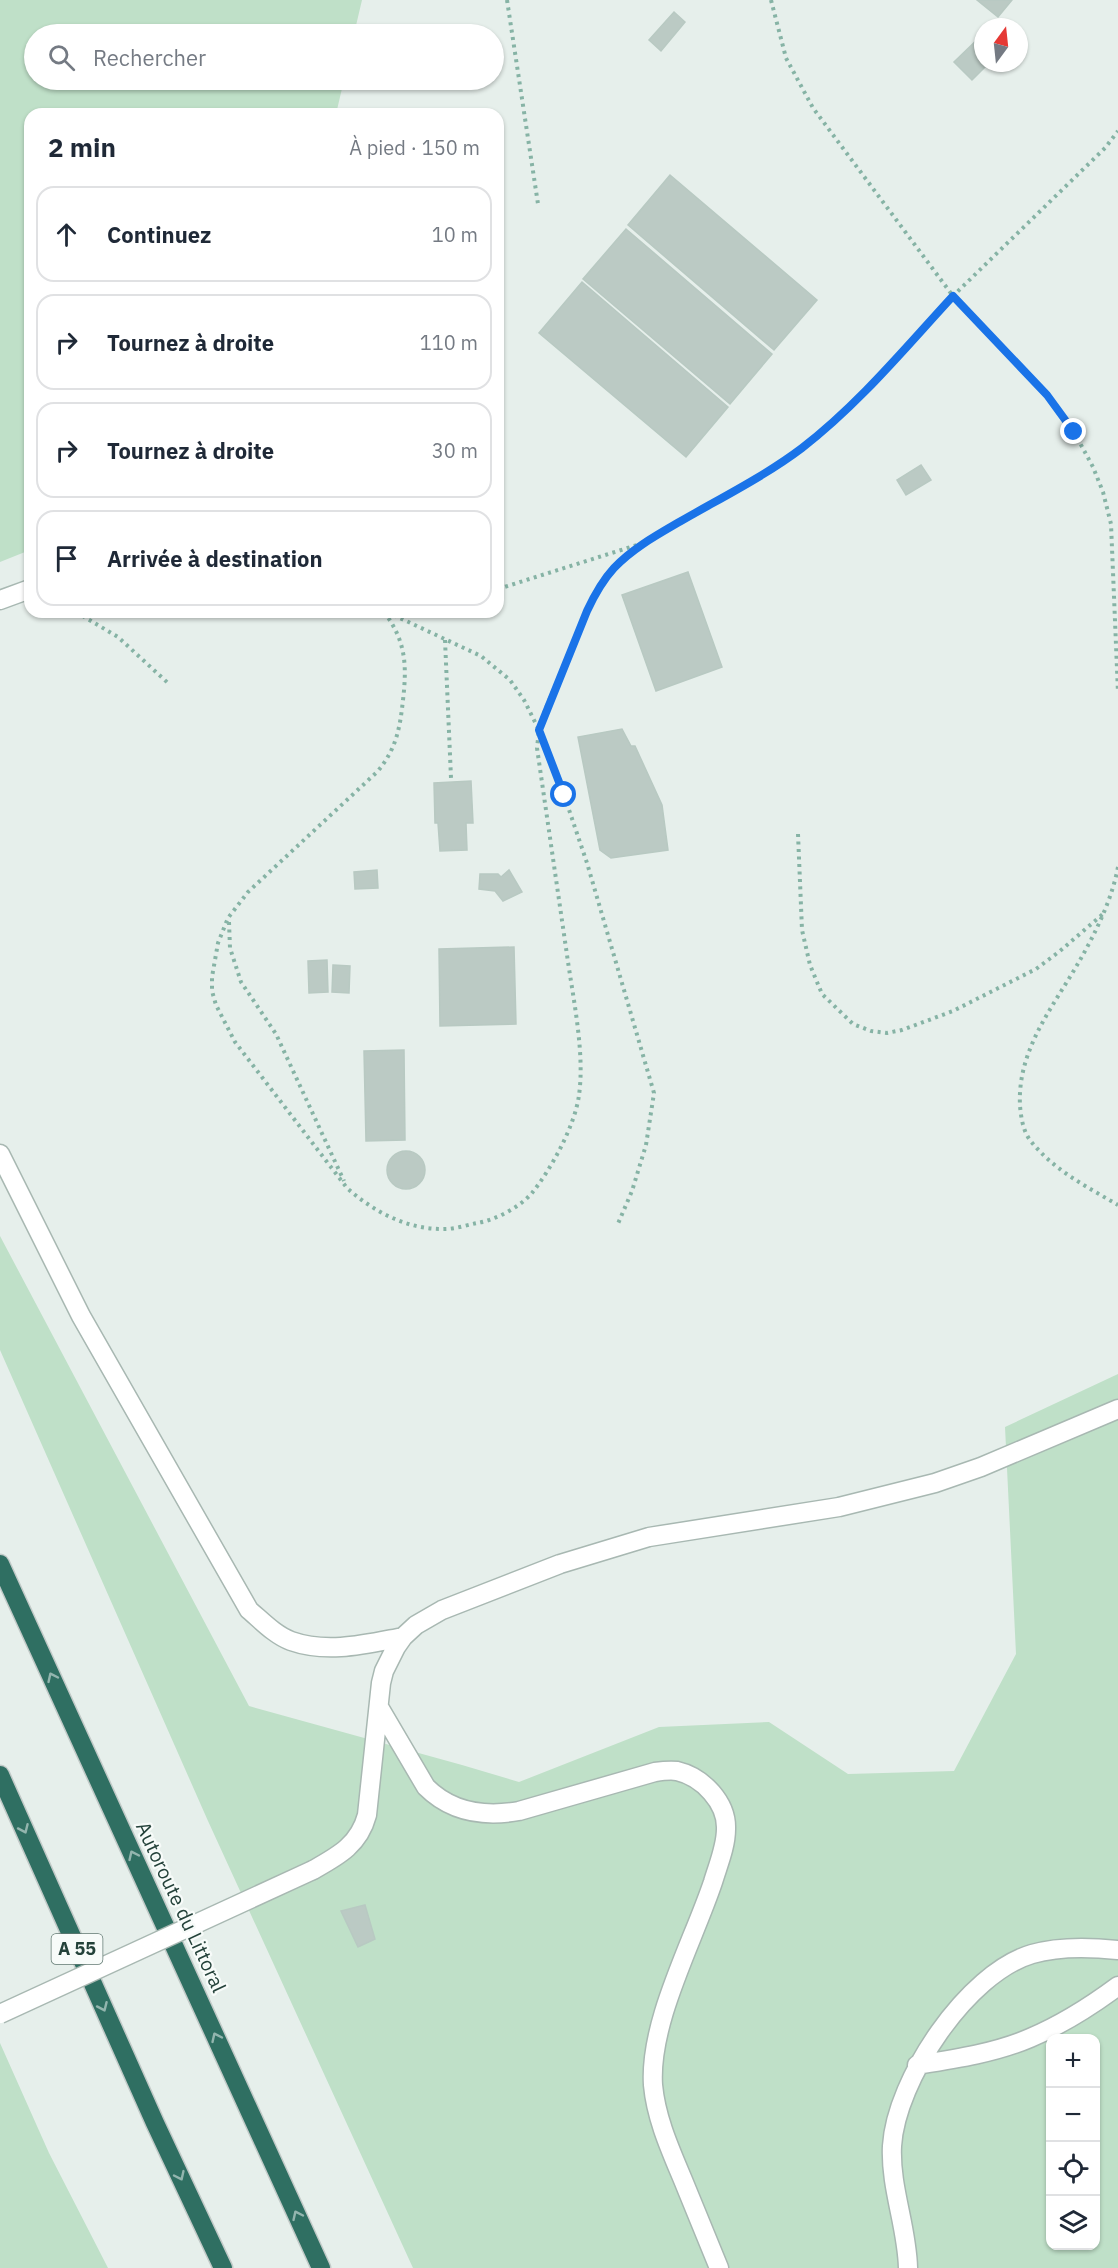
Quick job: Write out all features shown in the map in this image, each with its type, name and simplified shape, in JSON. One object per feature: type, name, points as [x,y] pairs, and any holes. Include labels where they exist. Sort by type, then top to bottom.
[{"type":"highway","name":"Autoroute du Littoral","points":[[0,1564],[321,2268]]},
{"type":"highway","name":"A 55","points":[[0,1776],[155,2123],[223,2268]]},
{"type":"street","points":[[0,600],[24,591]]},
{"type":"street","points":[[0,1154],[81,1316],[249,1610],[274,1631],[291,1641],[317,1646],[348,1648],[403,1637]]},
{"type":"street","points":[[0,2014],[313,1870],[350,1847],[365,1824],[384,1671],[403,1637],[416,1625],[442,1610],[560,1564],[649,1537],[839,1507],[935,1483],[981,1467],[1118,1409]]},
{"type":"street","points":[[379,1707],[426,1787],[435,1796],[464,1810],[499,1814],[519,1811],[655,1772],[676,1771],[693,1778],[711,1791],[723,1810],[727,1827],[726,1842],[656,2038],[653,2074],[657,2112],[666,2139],[719,2268]]},
{"type":"street","points":[[908,2268],[906,2241],[894,2185],[892,2144],[903,2101],[917,2065],[944,2026],[975,1990],[1000,1969],[1030,1954],[1060,1949],[1094,1947],[1118,1950]]},
{"type":"street","points":[[917,2065],[968,2056],[1028,2039],[1060,2023],[1118,1986]]},
{"type":"path","points":[[507,0],[538,204]]},
{"type":"path","points":[[771,0],[786,58],[813,108],[953,296],[1047,395],[1074,432],[1103,492],[1111,524],[1118,693]]},
{"type":"path","points":[[389,618],[404,655],[406,671],[400,729],[393,749],[377,772],[248,892],[228,918],[218,943],[212,991],[216,1005],[235,1042],[347,1188],[364,1204],[392,1219],[414,1225],[446,1229],[485,1222],[511,1209],[531,1194],[556,1156],[573,1119],[579,1097],[581,1071],[573,995],[537,748],[539,730],[596,592],[612,570],[643,543],[765,472],[801,449],[834,421],[869,387],[953,296],[1105,148],[1118,131]]},
{"type":"path","points":[[504,587],[643,543]]},
{"type":"path","points":[[86,618],[118,637],[137,652],[169,684]]},
{"type":"path","points":[[399,618],[481,656],[510,680],[524,700],[539,730],[587,862],[654,1094],[646,1145],[632,1191],[617,1226]]},
{"type":"path","points":[[446,640],[450,778]]},
{"type":"path","points":[[798,834],[802,930],[810,965],[822,994],[853,1024],[871,1031],[887,1033],[953,1011],[1036,969],[1103,914]]},
{"type":"path","points":[[1118,867],[1103,914],[1081,959],[1037,1031],[1026,1058],[1019,1090],[1021,1120],[1028,1139],[1048,1160],[1118,1205]]},
{"type":"path","points":[[228,918],[230,948],[241,981],[276,1034],[347,1188]]},
{"type":"green space","points":[[0,0],[362,0],[356,24],[24,24],[24,90],[342,90],[337,108],[24,108],[24,552],[0,562]]},
{"type":"green space","points":[[0,1236],[249,1706],[519,1782],[659,1727],[769,1722],[848,1774],[954,1771],[1016,1654],[1005,1427],[1118,1374],[1118,2268],[413,2268],[208,1821],[0,1350]]},
{"type":"green space","points":[[0,2043],[49,2153],[108,2268],[0,2268]]},
{"type":"building","points":[[977,0],[1012,0],[998,17]]},
{"type":"building","points":[[674,12],[685,22],[661,51],[649,40]]},
{"type":"building","points":[[974,43],[974,72],[980,72],[972,80],[954,62]]},
{"type":"building","points":[[670,175],[817,300],[774,350],[628,225]]},
{"type":"building","points":[[626,229],[772,354],[730,404],[583,279]]},
{"type":"building","points":[[582,282],[728,407],[686,457],[539,333]]},
{"type":"building","points":[[921,465],[931,480],[906,495],[897,480]]},
{"type":"building","points":[[688,572],[722,667],[656,691],[622,595]]},
{"type":"building","points":[[622,729],[631,746],[635,746],[662,805],[668,850],[611,858],[600,850],[578,737]]},
{"type":"building","points":[[471,781],[473,823],[466,823],[467,850],[440,851],[438,823],[435,823],[434,783]]},
{"type":"building","points":[[377,870],[378,888],[355,889],[354,872]]},
{"type":"building","points":[[509,870],[522,892],[503,901],[495,891],[479,889],[480,874],[498,874],[501,877]]},
{"type":"building","points":[[514,947],[516,1024],[440,1026],[439,949]]},
{"type":"building","points":[[327,960],[328,992],[309,993],[308,961]]},
{"type":"building","points":[[333,965],[350,966],[349,993],[332,992]]},
{"type":"building","points":[[404,1050],[405,1140],[366,1141],[364,1051]]},
{"type":"building","points":[[406,1151],[420,1156],[425,1170],[420,1184],[406,1189],[392,1184],[387,1170],[392,1156]]},
{"type":"building","points":[[365,1905],[375,1939],[358,1947],[341,1911]]},
{"type":"route","points":[[564,795],[539,730],[545,710],[587,611],[596,592],[612,570],[643,543],[801,449],[869,387],[953,296],[1047,395],[1074,432]]}]
